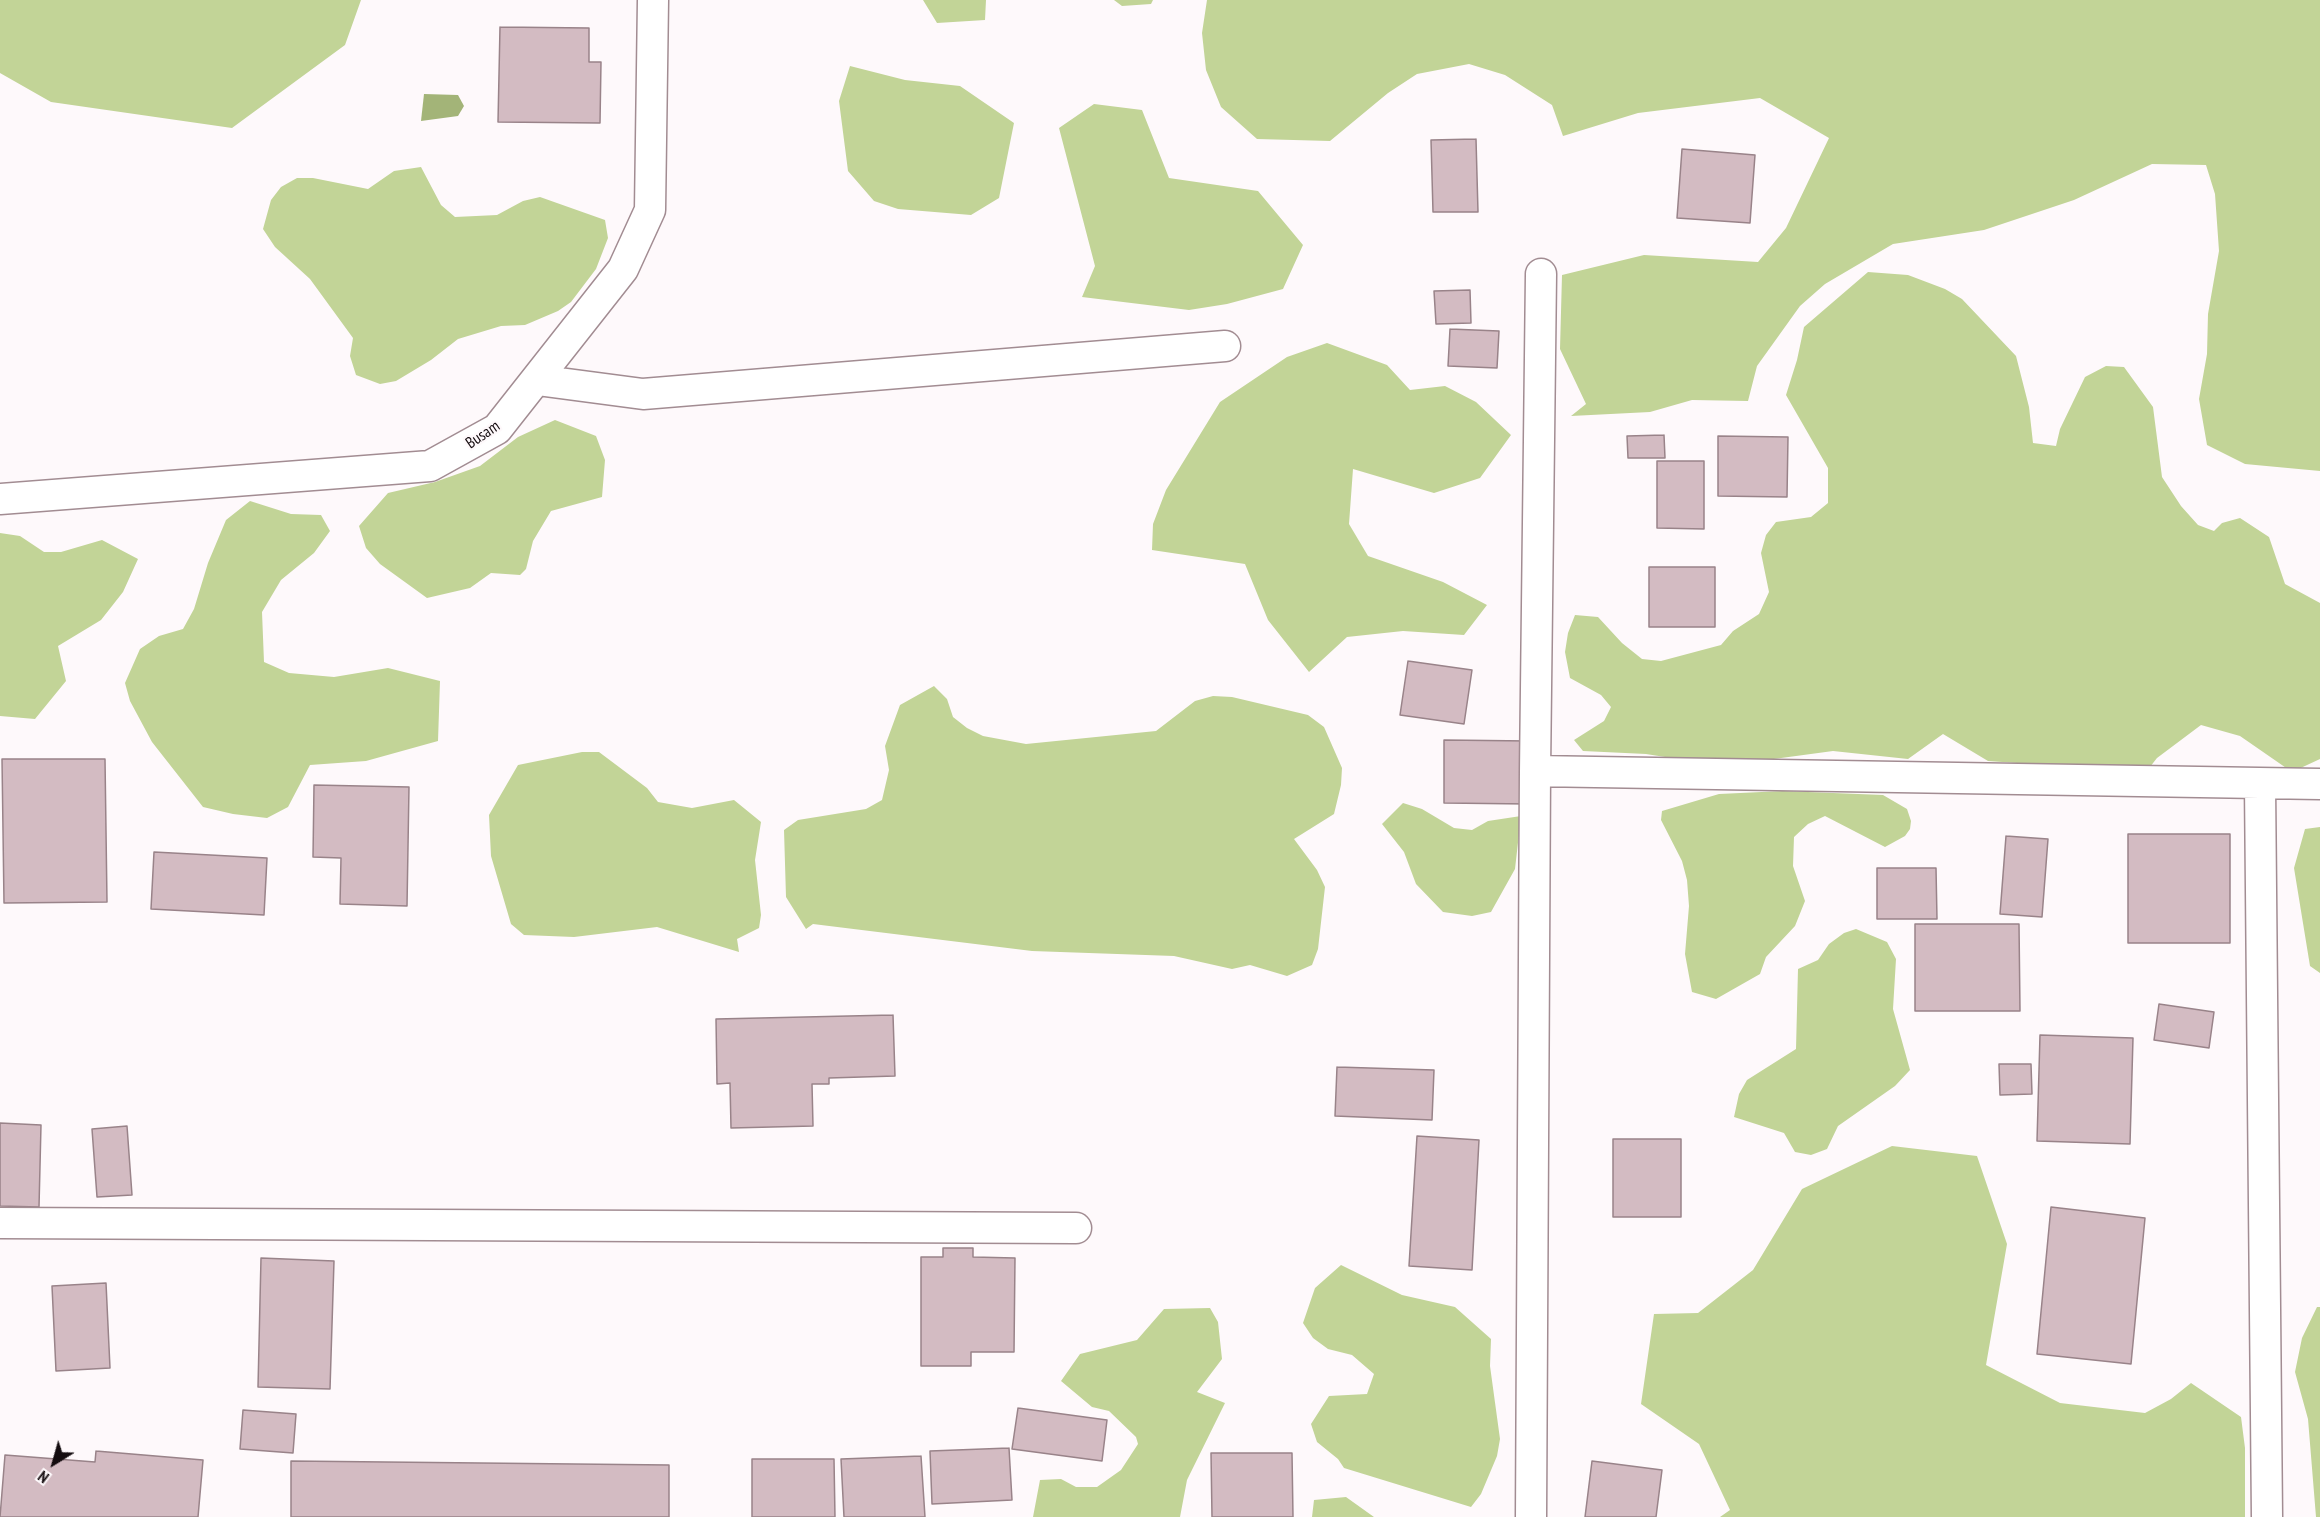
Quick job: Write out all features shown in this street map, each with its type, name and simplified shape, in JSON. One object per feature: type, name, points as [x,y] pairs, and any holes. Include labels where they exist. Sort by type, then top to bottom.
[{"type":"street","name":"Busam","points":[[0,500],[430,466],[497,429],[623,269],[650,210],[653,0]]},
{"type":"street","points":[[1531,1517],[1535,771],[1541,274]]},
{"type":"street","points":[[537,380],[643,394],[1225,346]]},
{"type":"street","points":[[1535,771],[2260,785],[2320,784]]},
{"type":"street","points":[[2260,785],[2267,1517]]},
{"type":"street","points":[[0,1223],[1076,1228]]},
{"type":"shaded area","points":[[0,0],[361,0],[345,45],[232,128],[51,102],[0,73]]},
{"type":"shaded area","points":[[923,0],[986,0],[985,20],[937,23]]},
{"type":"shaded area","points":[[1114,0],[1153,0],[1151,4],[1122,6]]},
{"type":"shaded area","points":[[1207,0],[2320,0],[2320,471],[2245,464],[2207,445],[2199,399],[2207,354],[2208,314],[2219,251],[2215,194],[2206,165],[2152,164],[2074,200],[1984,230],[1893,244],[1825,284],[1800,306],[1757,366],[1748,401],[1692,400],[1650,412],[1571,416],[1586,404],[1560,349],[1562,275],[1644,255],[1758,262],[1786,228],[1829,138],[1760,98],[1638,113],[1563,136],[1552,105],[1505,75],[1469,64],[1417,74],[1388,93],[1330,141],[1257,139],[1221,107],[1206,70],[1202,33]]},
{"type":"shaded area","points":[[850,66],[905,80],[960,86],[1014,123],[999,198],[971,215],[898,209],[874,201],[848,171],[839,101]]},
{"type":"shaded area","points":[[424,94],[458,95],[464,106],[458,116],[421,121]]},
{"type":"shaded area","points":[[1094,104],[1142,110],[1169,178],[1258,191],[1303,245],[1283,289],[1227,304],[1189,310],[1082,297],[1095,266],[1059,128]]},
{"type":"shaded area","points":[[421,167],[441,205],[455,217],[497,215],[523,201],[540,197],[605,220],[608,238],[596,269],[571,302],[558,311],[525,325],[501,326],[458,339],[431,360],[396,381],[380,384],[356,375],[350,356],[353,338],[310,279],[275,247],[263,229],[271,200],[281,187],[297,178],[313,178],[368,189],[394,171]]},
{"type":"shaded area","points":[[1868,272],[1908,275],[1945,289],[1962,299],[2016,356],[2029,407],[2033,443],[2056,446],[2060,429],[2085,377],[2106,366],[2124,367],[2153,407],[2162,477],[2181,506],[2198,525],[2214,531],[2222,523],[2240,518],[2269,537],[2285,584],[2320,603],[2320,759],[2292,772],[2240,736],[2201,725],[2157,758],[2146,772],[1988,761],[1943,734],[1908,759],[1833,751],[1759,761],[1684,760],[1646,754],[1583,751],[1574,740],[1604,721],[1611,707],[1601,695],[1570,678],[1565,652],[1568,633],[1575,615],[1598,617],[1622,643],[1642,659],[1661,661],[1721,645],[1733,631],[1759,614],[1769,592],[1761,553],[1766,535],[1776,522],[1811,517],[1828,503],[1828,468],[1786,395],[1804,327]]},
{"type":"shaded area","points":[[1327,343],[1387,365],[1410,390],[1445,386],[1476,402],[1511,435],[1480,478],[1434,493],[1353,469],[1349,524],[1368,556],[1443,582],[1487,605],[1464,635],[1403,631],[1347,637],[1309,672],[1268,620],[1245,564],[1152,550],[1153,524],[1166,490],[1220,402],[1287,357]]},
{"type":"shaded area","points":[[555,420],[596,436],[605,460],[602,497],[551,511],[533,541],[526,569],[520,575],[491,573],[470,588],[427,598],[380,564],[366,548],[359,526],[388,493],[435,482],[480,466],[518,437]]},
{"type":"shaded area","points":[[250,501],[291,514],[321,515],[330,531],[314,553],[281,580],[262,612],[264,662],[289,673],[334,677],[388,668],[440,681],[438,741],[366,761],[310,765],[288,807],[267,818],[233,814],[203,807],[152,742],[130,701],[125,683],[140,649],[159,636],[183,629],[194,609],[208,563],[226,520]]},
{"type":"shaded area","points":[[0,533],[20,536],[44,552],[61,552],[102,540],[138,559],[123,592],[101,620],[58,646],[66,681],[35,719],[0,716]]},
{"type":"shaded area","points":[[934,686],[947,699],[953,717],[967,728],[983,736],[1026,744],[1156,731],[1195,701],[1213,696],[1232,697],[1308,715],[1324,727],[1342,768],[1341,785],[1334,814],[1294,839],[1317,870],[1325,887],[1318,949],[1312,965],[1287,976],[1250,965],[1232,969],[1174,956],[1032,951],[813,924],[806,929],[786,897],[784,830],[798,820],[866,809],[882,800],[889,770],[885,746],[900,705]]},
{"type":"shaded area","points":[[582,752],[599,752],[647,788],[658,802],[692,808],[734,800],[761,822],[755,860],[761,915],[759,928],[737,939],[739,952],[657,927],[574,937],[524,935],[511,924],[491,856],[489,815],[518,765]]},
{"type":"shaded area","points":[[1783,791],[1883,795],[1907,809],[1911,821],[1910,829],[1905,836],[1885,847],[1825,816],[1808,824],[1794,837],[1793,866],[1805,901],[1795,926],[1766,957],[1760,974],[1716,999],[1692,992],[1685,954],[1689,906],[1687,880],[1682,861],[1661,820],[1662,811],[1719,794]]},
{"type":"shaded area","points":[[1403,803],[1422,809],[1454,828],[1472,830],[1488,821],[1521,816],[1515,869],[1491,912],[1472,916],[1443,912],[1416,884],[1404,852],[1382,824]]},
{"type":"shaded area","points":[[2320,827],[2320,973],[2310,966],[2294,868],[2305,829]]},
{"type":"shaded area","points":[[1856,929],[1887,942],[1896,959],[1893,1009],[1910,1070],[1895,1086],[1838,1126],[1827,1149],[1811,1155],[1795,1152],[1784,1133],[1734,1117],[1739,1094],[1747,1080],[1796,1049],[1798,969],[1818,960],[1829,944],[1844,933]]},
{"type":"shaded area","points":[[1892,1146],[1977,1156],[2007,1244],[1986,1365],[2060,1403],[2145,1413],[2171,1399],[2191,1383],[2241,1417],[2245,1448],[2245,1517],[1720,1517],[1730,1510],[1699,1444],[1641,1404],[1654,1314],[1698,1313],[1753,1270],[1802,1189]]},
{"type":"shaded area","points":[[1341,1265],[1402,1295],[1455,1307],[1491,1339],[1490,1366],[1500,1439],[1497,1456],[1481,1494],[1471,1507],[1344,1468],[1338,1459],[1317,1442],[1311,1424],[1329,1396],[1367,1394],[1374,1374],[1352,1355],[1328,1349],[1313,1338],[1303,1323],[1315,1288]]},
{"type":"shaded area","points":[[2317,1307],[2320,1307],[2320,1517],[2316,1517],[2308,1419],[2295,1372],[2302,1338]]},
{"type":"shaded area","points":[[1210,1308],[1218,1322],[1222,1359],[1197,1392],[1225,1403],[1187,1480],[1180,1517],[1033,1517],[1040,1480],[1061,1479],[1076,1487],[1097,1487],[1121,1470],[1138,1444],[1136,1437],[1109,1411],[1092,1407],[1061,1381],[1080,1354],[1137,1340],[1164,1309]]},
{"type":"shaded area","points":[[1346,1497],[1374,1517],[1312,1517],[1314,1500]]},
{"type":"building","points":[[500,27],[589,28],[589,62],[601,62],[600,123],[498,122]]},
{"type":"building","points":[[1476,139],[1478,212],[1433,212],[1431,140]]},
{"type":"building","points":[[1682,149],[1755,155],[1750,223],[1677,218]]},
{"type":"building","points":[[1470,290],[1471,323],[1436,324],[1434,291]]},
{"type":"building","points":[[1450,329],[1499,331],[1497,368],[1448,366]]},
{"type":"building","points":[[1664,435],[1665,458],[1628,458],[1627,436]]},
{"type":"building","points":[[1718,436],[1788,437],[1787,497],[1718,496]]},
{"type":"building","points":[[1657,461],[1704,461],[1704,529],[1657,528]]},
{"type":"building","points":[[1649,567],[1715,567],[1715,627],[1649,627]]},
{"type":"building","points":[[1408,661],[1472,670],[1464,724],[1400,715]]},
{"type":"building","points":[[1444,740],[1529,741],[1528,804],[1444,803]]},
{"type":"building","points":[[2,759],[105,759],[107,902],[4,903]]},
{"type":"building","points":[[314,785],[409,787],[407,906],[340,904],[341,858],[313,857]]},
{"type":"building","points":[[2128,834],[2230,834],[2230,943],[2128,943]]},
{"type":"building","points":[[2006,836],[2048,839],[2042,917],[2000,914]]},
{"type":"building","points":[[154,852],[267,858],[264,915],[151,909]]},
{"type":"building","points":[[1877,868],[1936,868],[1937,919],[1877,919]]},
{"type":"building","points":[[1915,924],[2019,924],[2020,1011],[1915,1011]]},
{"type":"building","points":[[2159,1004],[2214,1012],[2209,1048],[2154,1040]]},
{"type":"building","points":[[893,1015],[895,1076],[829,1078],[829,1084],[812,1084],[813,1126],[731,1128],[730,1083],[717,1084],[716,1019]]},
{"type":"building","points":[[2040,1035],[2133,1038],[2130,1144],[2037,1141]]},
{"type":"building","points":[[1999,1064],[2031,1064],[2032,1094],[2000,1095]]},
{"type":"building","points":[[1337,1067],[1434,1070],[1432,1120],[1335,1116]]},
{"type":"building","points":[[0,1123],[41,1125],[39,1207],[0,1206]]},
{"type":"building","points":[[127,1126],[132,1195],[97,1197],[92,1129]]},
{"type":"building","points":[[1417,1136],[1479,1140],[1472,1270],[1409,1266]]},
{"type":"building","points":[[1613,1139],[1681,1139],[1681,1217],[1613,1217]]},
{"type":"building","points":[[2051,1207],[2145,1218],[2131,1364],[2037,1354]]},
{"type":"building","points":[[943,1248],[973,1248],[973,1257],[1015,1258],[1014,1352],[971,1352],[971,1366],[921,1366],[921,1257],[943,1257]]},
{"type":"building","points":[[261,1258],[334,1261],[330,1389],[258,1387]]},
{"type":"building","points":[[106,1283],[110,1368],[56,1371],[52,1286]]},
{"type":"building","points":[[1018,1408],[1107,1420],[1102,1461],[1012,1449]]},
{"type":"building","points":[[243,1410],[296,1414],[293,1453],[240,1449]]},
{"type":"building","points":[[1009,1448],[1012,1500],[932,1504],[930,1451]]},
{"type":"building","points":[[96,1451],[203,1460],[198,1517],[0,1517],[5,1455],[95,1462]]},
{"type":"building","points":[[1211,1453],[1292,1453],[1293,1517],[1212,1517]]},
{"type":"building","points":[[921,1456],[925,1517],[844,1517],[841,1459]]},
{"type":"building","points":[[752,1459],[834,1459],[835,1517],[752,1517]]},
{"type":"building","points":[[291,1461],[669,1465],[669,1517],[291,1517]]},
{"type":"building","points":[[1592,1461],[1662,1470],[1656,1517],[1585,1517]]}]
